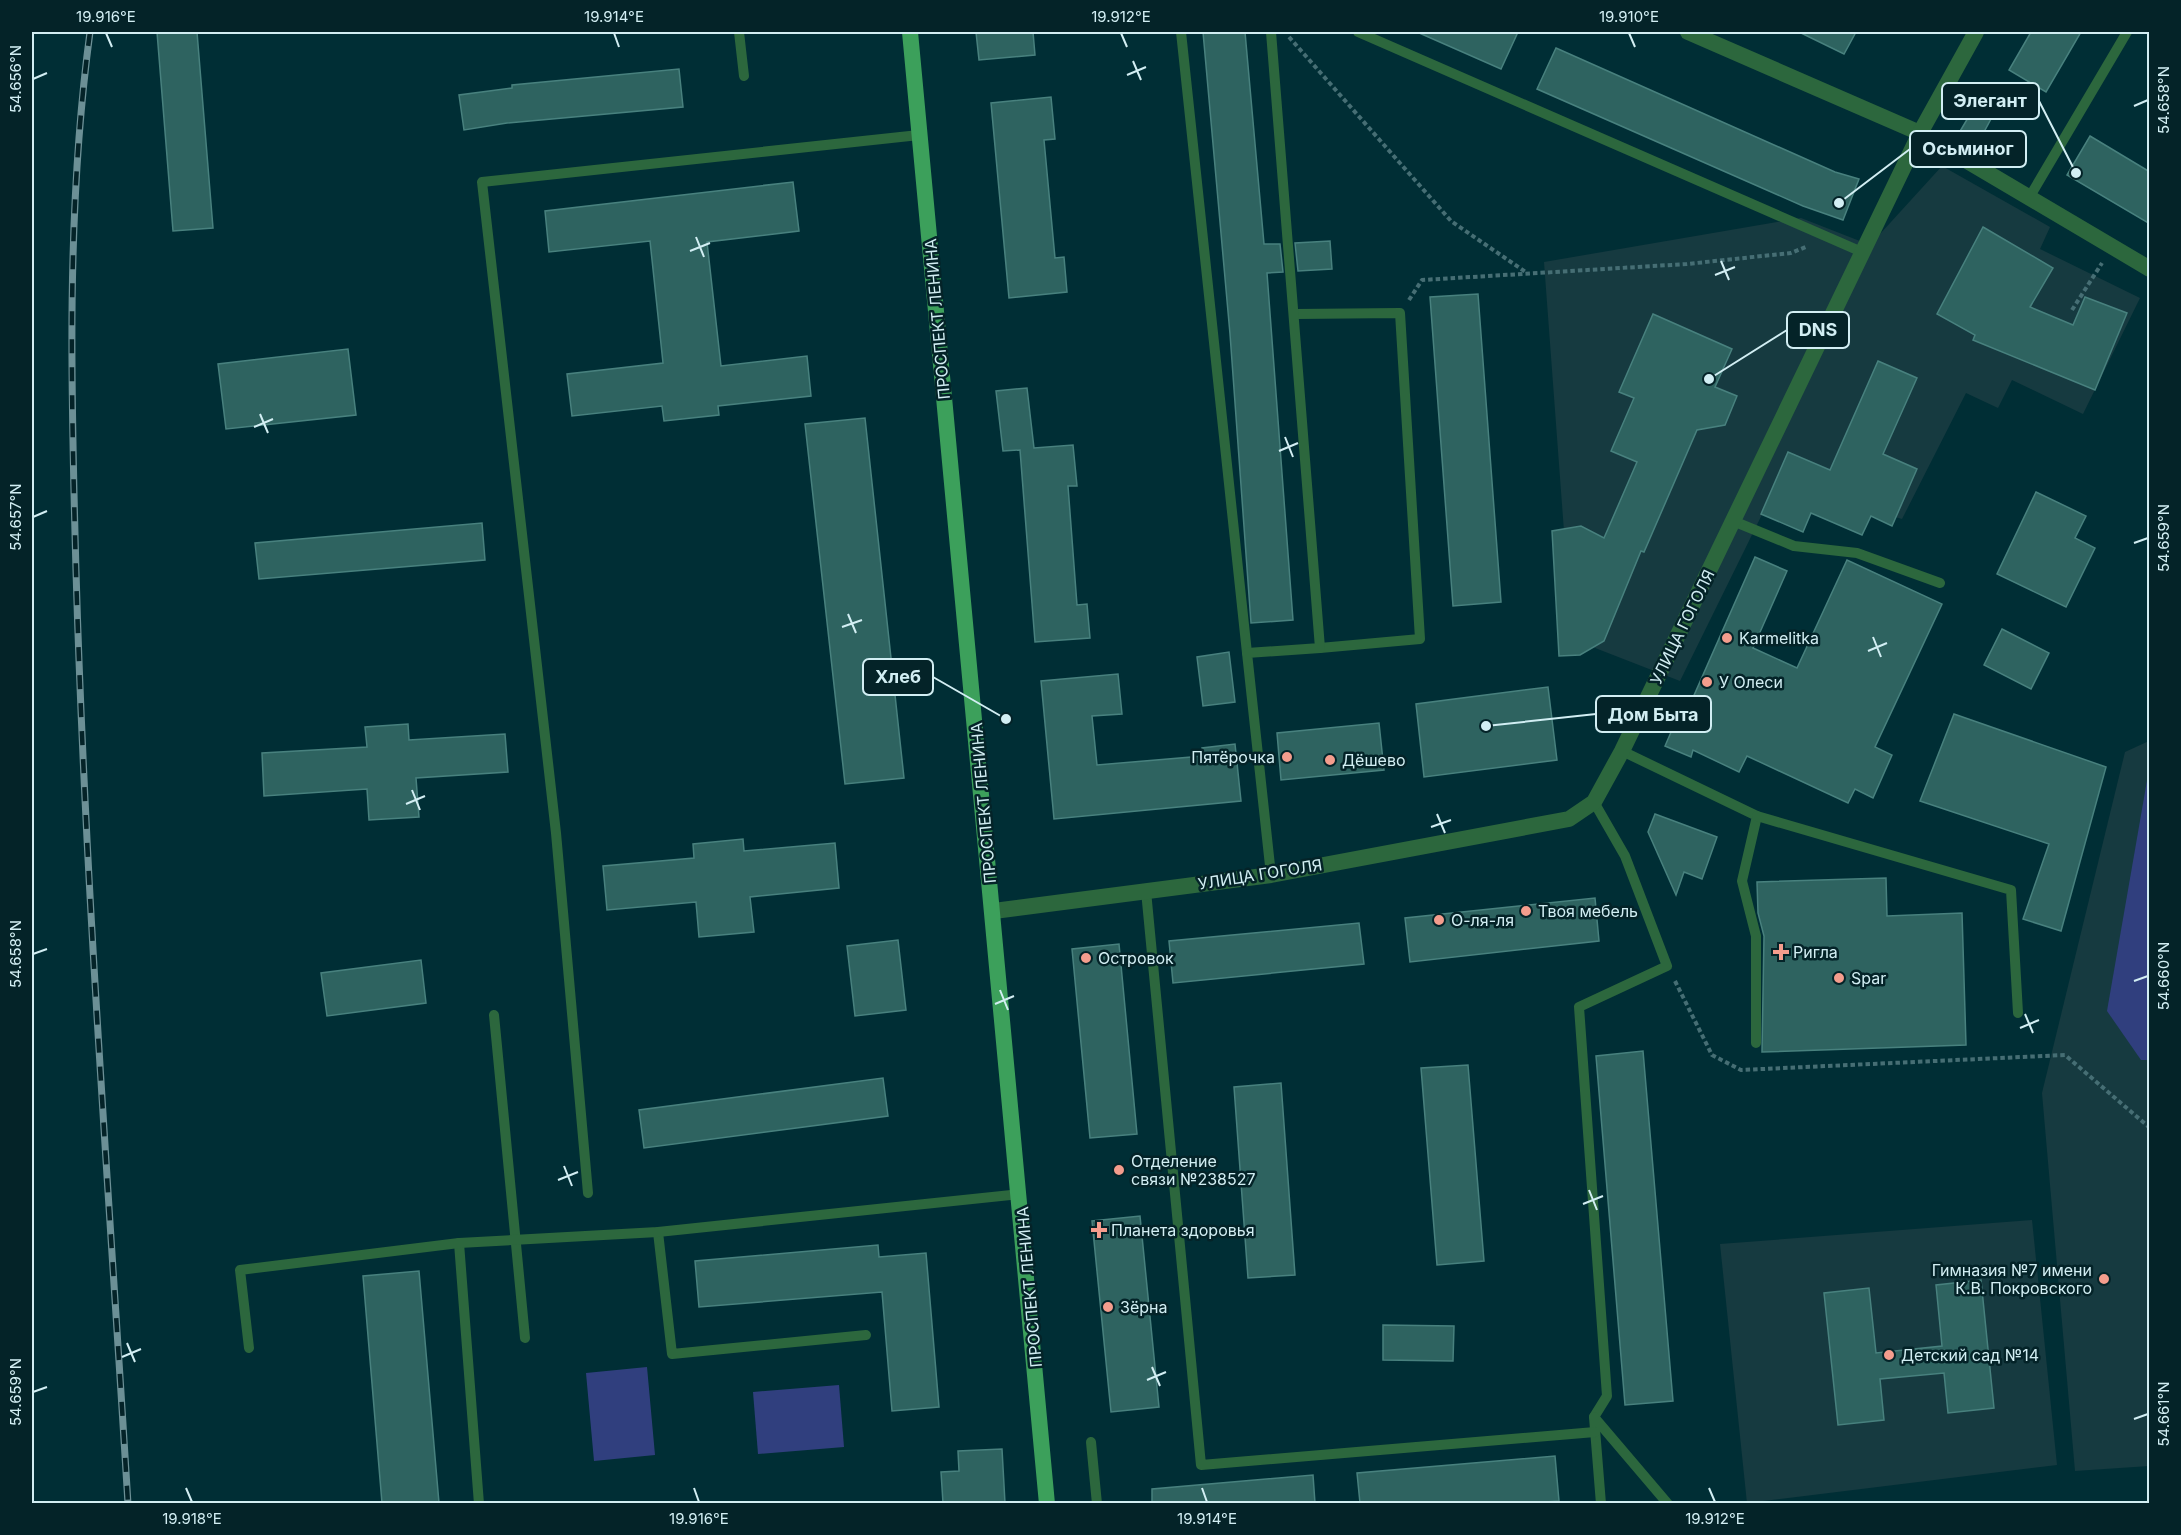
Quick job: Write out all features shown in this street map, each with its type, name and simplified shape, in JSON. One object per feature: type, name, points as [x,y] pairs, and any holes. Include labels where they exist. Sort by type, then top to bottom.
[{"type":"main road","name":"ПРОСПЕКТ ЛЕНИНА","points":[[910,32],[994,910],[1047,1503]]},
{"type":"street","points":[[1688,32],[1920,133],[2150,269]]},
{"type":"street","name":"УЛИЦА ГОГОЛЯ","points":[[994,910],[1271,875],[1569,819],[1594,802],[1622,751],[1920,133],[1976,32]]},
{"type":"lane","points":[[739,32],[744,76]]},
{"type":"lane","points":[[1181,32],[1271,875]]},
{"type":"lane","points":[[1271,32],[1296,314],[1320,648]]},
{"type":"lane","points":[[1358,32],[1862,252]]},
{"type":"lane","points":[[2029,198],[2127,32]]},
{"type":"lane","points":[[588,1193],[556,832],[482,182],[920,135]]},
{"type":"lane","points":[[1247,654],[1420,639],[1400,313],[1296,314]]},
{"type":"lane","points":[[1733,521],[1794,546],[1857,553],[1940,584]]},
{"type":"lane","points":[[1622,751],[1757,816],[2011,890],[2018,1013]]},
{"type":"lane","points":[[1594,802],[1625,856],[1667,966],[1580,1007],[1607,1395],[1594,1417],[1601,1503]]},
{"type":"lane","points":[[1756,1043],[1756,936],[1742,881],[1757,816]]},
{"type":"lane","points":[[1146,891],[1201,1465],[1595,1432]]},
{"type":"lane","points":[[494,1016],[525,1338]]},
{"type":"lane","points":[[249,1348],[240,1270],[459,1243],[658,1232],[1020,1194]]},
{"type":"lane","points":[[658,1232],[672,1354],[866,1335]]},
{"type":"lane","points":[[459,1243],[479,1503]]},
{"type":"lane","points":[[1594,1417],[1668,1503]]},
{"type":"lane","points":[[1091,1442],[1097,1503]]},
{"type":"path","points":[[1284,32],[1450,220],[1527,274]]},
{"type":"path","points":[[1400,313],[1422,280],[1687,264],[1791,253],[1830,238]]},
{"type":"path","points":[[2072,310],[2112,247]]},
{"type":"path","points":[[1667,966],[1712,1055],[1741,1070],[2065,1055],[2150,1128]]},
{"type":"shaded area","points":[[1942,166],[2050,227],[2040,249],[2140,298],[2083,414],[2012,380],[1998,408],[1966,393],[1902,519],[1778,482],[1680,681],[1572,639],[1544,262],[1801,218],[1870,245]]},
{"type":"shaded area","name":"Гимназия №7 имени К.В. Покровского","points":[[2149,741],[2149,1466],[2075,1471],[2042,1093],[2125,752]]},
{"type":"shaded area","points":[[2149,769],[2150,1060],[2141,1060],[2107,1011]]},
{"type":"shaded area","name":"Детский сад №14","points":[[2032,1220],[2057,1465],[1747,1503],[1720,1244]]},
{"type":"shaded area","points":[[647,1367],[655,1455],[594,1461],[586,1373]]},
{"type":"shaded area","points":[[839,1385],[844,1447],[758,1454],[753,1392]]},
{"type":"building","points":[[157,32],[197,32],[213,228],[173,231]]},
{"type":"building","points":[[976,32],[1033,32],[1035,55],[979,60]]},
{"type":"building","points":[[1203,32],[1245,32],[1264,244],[1280,244],[1283,272],[1267,273],[1293,620],[1251,623],[1230,334]]},
{"type":"building","points":[[1417,32],[1518,32],[1501,69]]},
{"type":"building","points":[[1799,32],[1856,32],[1844,54]]},
{"type":"building","points":[[2031,32],[2081,32],[2046,92],[2009,70]]},
{"type":"building","points":[[1556,48],[1835,172],[1859,179],[1843,220],[1803,206],[1537,89]]},
{"type":"building","points":[[679,69],[683,107],[507,123],[464,130],[459,95],[512,88],[512,85]]},
{"type":"building","points":[[1988,84],[2005,93],[1978,143],[1959,133]]},
{"type":"building","points":[[1051,97],[1055,139],[1044,140],[1055,258],[1064,257],[1067,292],[1009,298],[991,103]]},
{"type":"building","points":[[2090,136],[2150,172],[2150,224],[2067,175]]},
{"type":"building","points":[[793,182],[799,231],[707,242],[721,366],[807,356],[811,396],[718,406],[719,415],[664,421],[662,406],[572,416],[567,374],[663,363],[650,241],[549,252],[545,211]]},
{"type":"building","points":[[1983,227],[2053,268],[2030,307],[2073,325],[2085,297],[2127,313],[2095,390],[1973,340],[1975,335],[1937,314]]},
{"type":"building","points":[[1330,241],[1332,269],[1298,271],[1295,243]]},
{"type":"building","points":[[1478,294],[1501,602],[1453,606],[1430,297]]},
{"type":"building","points":[[1653,314],[1732,349],[1715,387],[1737,396],[1725,425],[1697,430],[1644,552],[1641,551],[1604,641],[1580,655],[1559,656],[1552,531],[1581,526],[1604,538],[1637,462],[1611,451],[1634,398],[1619,392]]},
{"type":"building","points":[[348,349],[356,415],[226,429],[218,364]]},
{"type":"building","points":[[1878,361],[1917,378],[1883,454],[1917,469],[1892,526],[1871,516],[1862,535],[1811,513],[1803,532],[1761,514],[1788,452],[1830,470]]},
{"type":"building","points":[[1027,388],[1034,448],[1073,445],[1077,486],[1068,486],[1077,605],[1087,604],[1090,638],[1035,642],[1020,450],[1003,451],[996,391]]},
{"type":"building","points":[[865,418],[904,778],[845,784],[805,424]]},
{"type":"building","points":[[2036,492],[2086,516],[2075,538],[2095,548],[2066,607],[1997,574]]},
{"type":"building","points":[[482,523],[485,560],[259,579],[255,543]]},
{"type":"building","points":[[1755,557],[1787,571],[1753,648],[1797,668],[1847,560],[1942,604],[1875,747],[1892,755],[1873,798],[1855,789],[1848,803],[1747,756],[1739,772],[1693,750],[1691,757],[1665,746],[1685,700],[1691,702]]},
{"type":"building","points":[[2002,629],[2049,653],[2031,689],[1984,665]]},
{"type":"building","points":[[1229,652],[1235,702],[1203,706],[1197,657]]},
{"type":"building","points":[[1118,674],[1122,714],[1092,716],[1097,765],[1203,756],[1202,748],[1235,744],[1241,801],[1054,819],[1041,681]]},
{"type":"building","points":[[1548,687],[1557,760],[1424,777],[1416,704]]},
{"type":"building","points":[[1954,714],[2106,767],[2061,931],[2023,919],[2049,844],[1920,801]]},
{"type":"building","points":[[1379,723],[1384,770],[1281,780],[1277,733]]},
{"type":"building","points":[[408,724],[409,740],[505,734],[508,772],[416,778],[419,817],[369,820],[367,789],[264,796],[262,753],[367,747],[365,727]]},
{"type":"building","points":[[1655,814],[1717,837],[1702,879],[1684,872],[1676,895],[1648,832]]},
{"type":"building","points":[[743,839],[744,851],[835,843],[839,888],[750,897],[754,932],[699,937],[696,902],[607,910],[603,866],[694,858],[693,844]]},
{"type":"building","points":[[1886,878],[1887,916],[1962,913],[1966,1045],[1762,1052],[1764,936],[1758,913],[1757,882]]},
{"type":"building","points":[[1595,898],[1599,941],[1410,962],[1405,918]]},
{"type":"building","points":[[1359,923],[1364,964],[1173,983],[1169,941]]},
{"type":"building","points":[[898,940],[906,1010],[855,1016],[847,946]]},
{"type":"building","points":[[1119,944],[1137,1134],[1090,1138],[1072,949]]},
{"type":"building","points":[[421,960],[426,1003],[327,1016],[321,973]]},
{"type":"building","points":[[1643,1051],[1673,1401],[1625,1405],[1596,1056]]},
{"type":"building","points":[[1468,1065],[1484,1261],[1437,1265],[1421,1068]]},
{"type":"building","points":[[883,1078],[888,1116],[644,1148],[639,1110]]},
{"type":"building","points":[[1281,1083],[1295,1275],[1248,1278],[1234,1087]]},
{"type":"building","points":[[1140,1216],[1159,1407],[1111,1412],[1092,1221]]},
{"type":"building","points":[[878,1245],[879,1257],[926,1253],[939,1407],[892,1411],[882,1292],[699,1307],[695,1261]]},
{"type":"building","points":[[419,1271],[439,1503],[382,1503],[363,1276]]},
{"type":"building","points":[[1981,1280],[1994,1408],[1948,1413],[1944,1373],[1880,1379],[1884,1420],[1838,1425],[1824,1293],[1869,1288],[1876,1353],[1942,1346],[1936,1285]]},
{"type":"building","points":[[1383,1325],[1454,1326],[1453,1361],[1383,1360]]},
{"type":"building","points":[[1002,1449],[1005,1503],[943,1503],[941,1472],[959,1471],[958,1451]]},
{"type":"building","points":[[1555,1456],[1559,1501],[1360,1503],[1357,1473]]},
{"type":"building","points":[[1313,1475],[1315,1503],[1152,1503],[1152,1489]]},
{"type":"railway","points":[[90,32],[82,99],[74,233],[72,301],[74,503],[91,921],[128,1504]]},
{"type":"place","name":"Элегант","points":[[2076,173]]},
{"type":"place","name":"Осьминог","points":[[1839,203]]},
{"type":"place","name":"DNS","points":[[1709,379]]},
{"type":"place","name":"Karmelitka","points":[[1727,638]]},
{"type":"place","name":"У Олеси","points":[[1707,682]]},
{"type":"place","name":"Хлеб","points":[[1006,719]]},
{"type":"place","name":"Дом Быта","points":[[1486,726]]},
{"type":"place","name":"Пятёрочка","points":[[1287,757]]},
{"type":"place","name":"Дёшево","points":[[1330,760]]},
{"type":"place","name":"Твоя мебель","points":[[1526,911]]},
{"type":"place","name":"О-ля-ля","points":[[1439,920]]},
{"type":"place","name":"Ригла","points":[[1781,952]]},
{"type":"place","name":"Островок","points":[[1086,958]]},
{"type":"place","name":"Spar","points":[[1839,978]]},
{"type":"place","name":"Отделение связи №238527","points":[[1119,1170]]},
{"type":"place","name":"Планета здоровья","points":[[1099,1230]]},
{"type":"place","name":"Гимназия №7 имени К.В. Покровского","points":[[2104,1279]]},
{"type":"place","name":"Зёрна","points":[[1108,1307]]},
{"type":"place","name":"Детский сад №14","points":[[1889,1355]]}]
